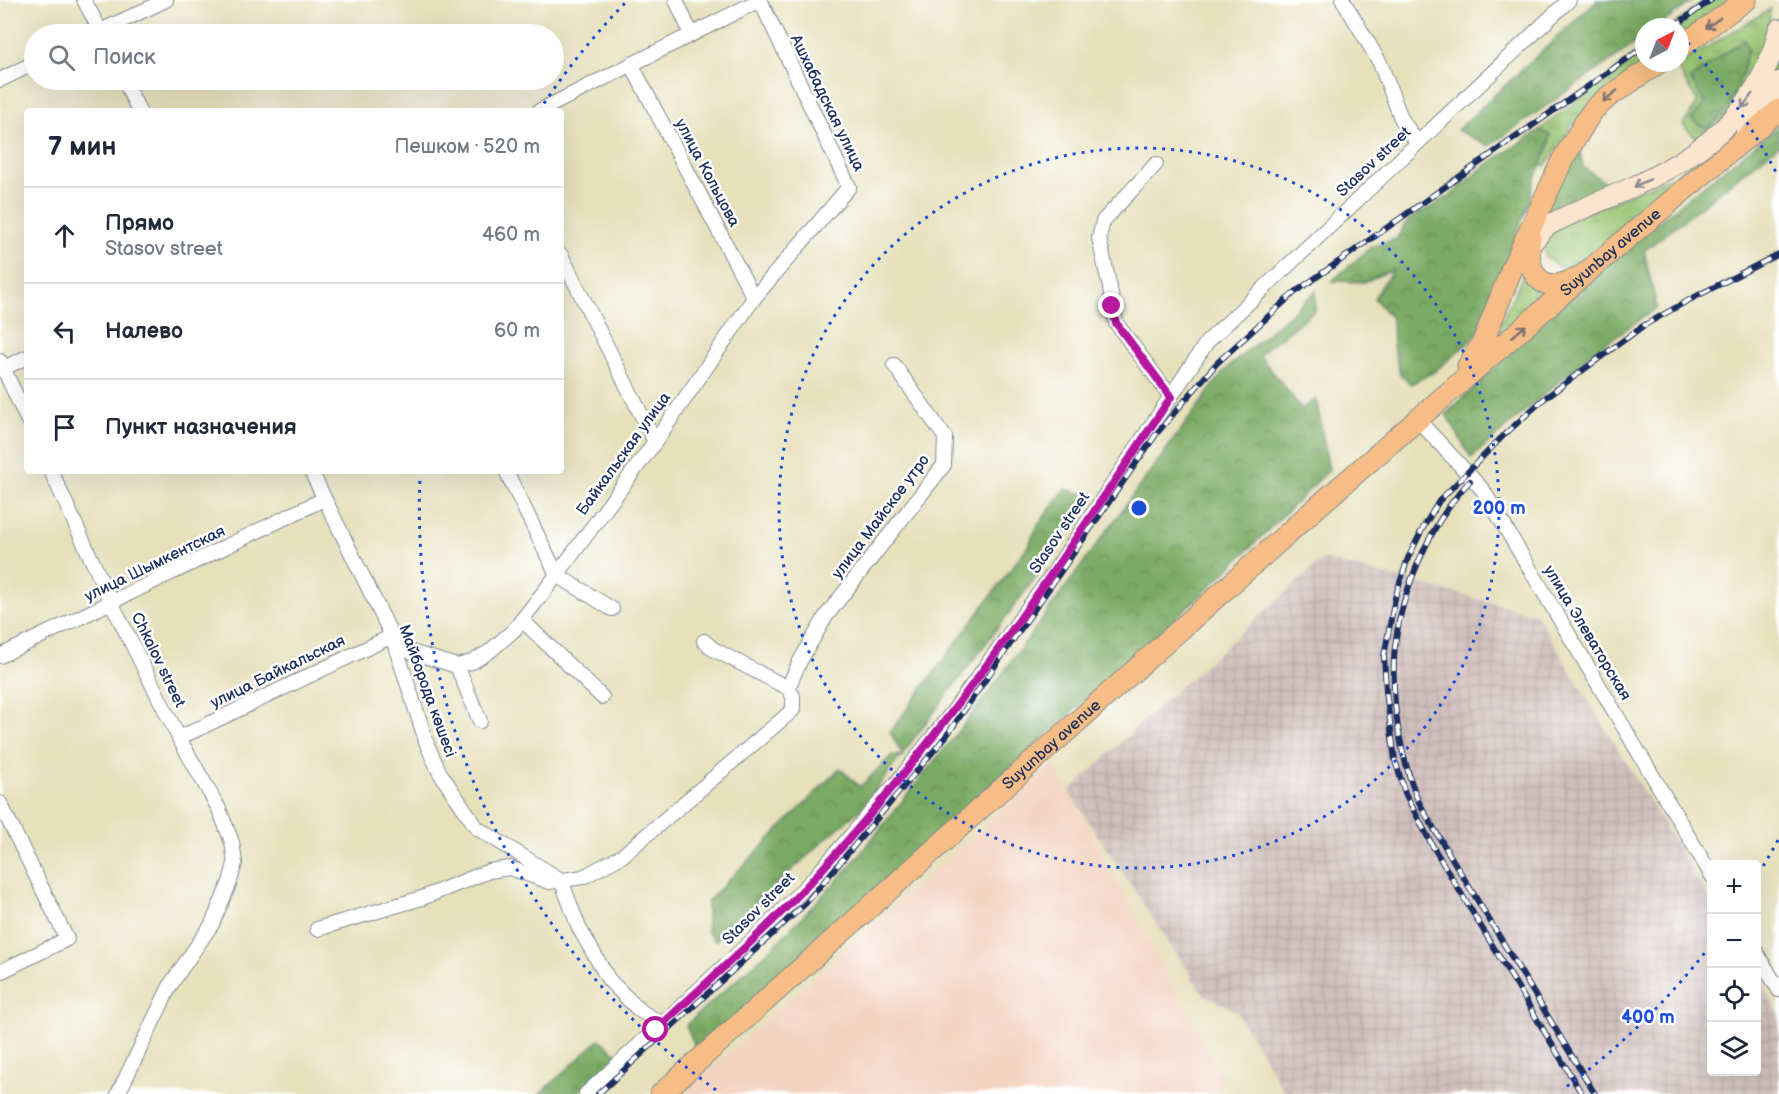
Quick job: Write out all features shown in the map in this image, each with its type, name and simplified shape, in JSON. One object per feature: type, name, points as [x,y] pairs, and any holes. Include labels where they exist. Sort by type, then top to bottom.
[{"type":"main road","points":[[1689,41],[1746,0]]},
{"type":"main road","points":[[1512,268],[1542,231],[1559,220],[1660,174],[1693,154],[1721,132],[1750,98],[1770,59],[1779,29]]},
{"type":"main road","name":"Suyunbay avenue","points":[[1443,396],[1484,342],[1512,268],[1534,220],[1563,159],[1593,110],[1645,72]]},
{"type":"main road","points":[[1721,157],[1753,123],[1779,82]]},
{"type":"main road","name":"Suyunbay avenue","points":[[661,1094],[1443,396],[1721,157],[1779,110]]},
{"type":"main road","points":[[1534,220],[1528,257],[1531,269],[1538,278],[1551,286],[1562,285],[1587,272]]},
{"type":"street","points":[[84,0],[95,24]]},
{"type":"street","points":[[119,24],[166,0]]},
{"type":"street","points":[[676,0],[690,34]]},
{"type":"street","points":[[545,108],[760,0]]},
{"type":"street","name":"Ашхабадская улица","points":[[760,0],[849,187]]},
{"type":"street","points":[[1343,0],[1380,63],[1401,118],[1417,144]]},
{"type":"street","name":"Stasov street","points":[[586,1094],[760,933],[816,876],[898,781],[954,710],[1052,575],[1208,342],[1569,0]]},
{"type":"street","name":"улица Кольцова","points":[[630,64],[754,298]]},
{"type":"street","points":[[0,80],[24,68]]},
{"type":"street","points":[[129,90],[138,108]]},
{"type":"street","points":[[1156,164],[1103,221],[1098,238],[1116,323],[1171,397]]},
{"type":"street","name":"Байкальская улица","points":[[457,666],[472,662],[490,651],[514,630],[557,576],[655,441],[754,298],[849,187]]},
{"type":"street","points":[[564,261],[655,441]]},
{"type":"street","points":[[24,358],[1,367],[24,413]]},
{"type":"street","name":"улица Майское утро","points":[[788,688],[800,660],[826,616],[944,465],[945,437],[894,365]]},
{"type":"street","name":"улица Элеваторская","points":[[1417,419],[1483,490],[1707,868]]},
{"type":"street","name":"Chkalov street","points":[[52,474],[112,604],[179,738],[219,809],[232,842],[235,863],[230,882],[212,924],[171,984],[118,1094]]},
{"type":"street","name":"Майборода көшесі","points":[[312,474],[392,636],[436,764],[477,828],[561,880]]},
{"type":"street","points":[[507,474],[557,576],[612,609]]},
{"type":"street","name":"улица Шымкентская","points":[[0,656],[112,604],[324,499]]},
{"type":"street","points":[[522,620],[602,697]]},
{"type":"street","points":[[392,636],[411,652],[457,666],[480,721]]},
{"type":"street","name":"улица Байкальская","points":[[179,738],[392,636]]},
{"type":"street","points":[[317,929],[422,897],[489,871],[510,868],[549,882],[583,877],[622,856],[793,710],[793,696],[788,688],[713,649],[704,641]]},
{"type":"street","points":[[0,803],[67,939],[0,972]]},
{"type":"street","points":[[561,880],[579,928],[609,980],[639,1010],[662,1024]]},
{"type":"street","points":[[1761,960],[1779,990]]},
{"type":"shaded area","points":[[1323,559],[1536,614],[1707,896],[1707,1076],[1761,1076],[1761,984],[1779,1014],[1779,1094],[1286,1094],[1236,1011],[1203,994],[1069,792],[1148,716]]},
{"type":"shaded area","points":[[1054,764],[1225,1082],[1202,1094],[683,1094]]},
{"type":"green space","points":[[1597,0],[1694,0],[1669,18],[1635,18],[1635,43],[1489,146],[1457,130]]},
{"type":"green space","points":[[1705,0],[1735,0],[1689,33],[1689,18],[1682,18]]},
{"type":"green space","points":[[1770,9],[1769,30],[1757,70],[1732,110],[1697,139],[1683,125],[1698,102],[1680,72],[1689,72],[1689,58]]},
{"type":"green space","points":[[1744,39],[1748,49],[1743,71],[1728,109],[1707,128],[1691,120],[1705,103],[1690,79]]},
{"type":"green space","points":[[1779,52],[1779,67],[1769,87],[1716,151],[1581,265],[1558,267],[1545,256],[1543,241],[1560,224],[1680,173]]},
{"type":"green space","points":[[1635,55],[1635,71],[1574,123],[1545,166],[1541,164],[1549,148],[1550,135],[1540,130]]},
{"type":"green space","points":[[1779,126],[1779,145],[1644,251],[1657,308],[1594,351],[1471,458],[1446,414],[1606,263]]},
{"type":"green space","points":[[1540,130],[1550,135],[1546,152],[1531,191],[1530,200],[1476,336],[1434,372],[1411,384],[1400,374],[1393,346],[1392,319],[1374,298],[1393,269],[1365,282],[1332,281],[1371,247],[1396,239],[1408,220],[1450,196],[1486,165]]},
{"type":"green space","points":[[1579,143],[1583,167],[1617,191],[1537,226]]},
{"type":"green space","points":[[1524,273],[1531,285],[1543,294],[1558,291],[1487,352]]},
{"type":"green space","points":[[1316,291],[1315,310],[1259,355],[1302,409],[1316,398],[1329,470],[1210,587],[696,1049],[686,1025],[772,948],[847,870],[977,708],[1224,371]]},
{"type":"green space","points":[[1065,489],[1089,495],[1039,573],[902,754],[890,732],[1028,546],[1038,525]]},
{"type":"green space","points":[[892,755],[901,756],[861,809],[715,941],[707,932],[707,902],[840,768],[860,787]]},
{"type":"green space","points":[[600,1039],[618,1055],[576,1094],[540,1094]]},
{"type":"railway","points":[[1686,18],[1711,0]]},
{"type":"railway","points":[[598,1094],[806,903],[947,735],[1157,433],[1217,363],[1294,293],[1635,53]]},
{"type":"railway","points":[[1582,1094],[1432,845],[1405,793],[1395,760],[1384,656],[1395,598],[1408,558],[1439,501],[1504,435],[1545,398],[1643,326],[1779,254]]},
{"type":"railway","points":[[1470,481],[1441,518],[1429,540],[1401,612],[1394,659],[1394,694],[1398,730],[1417,798],[1595,1094]]},
{"type":"route","points":[[656,1030],[760,933],[816,876],[898,781],[954,710],[1052,575],[1171,397],[1116,323],[1112,306]]}]
